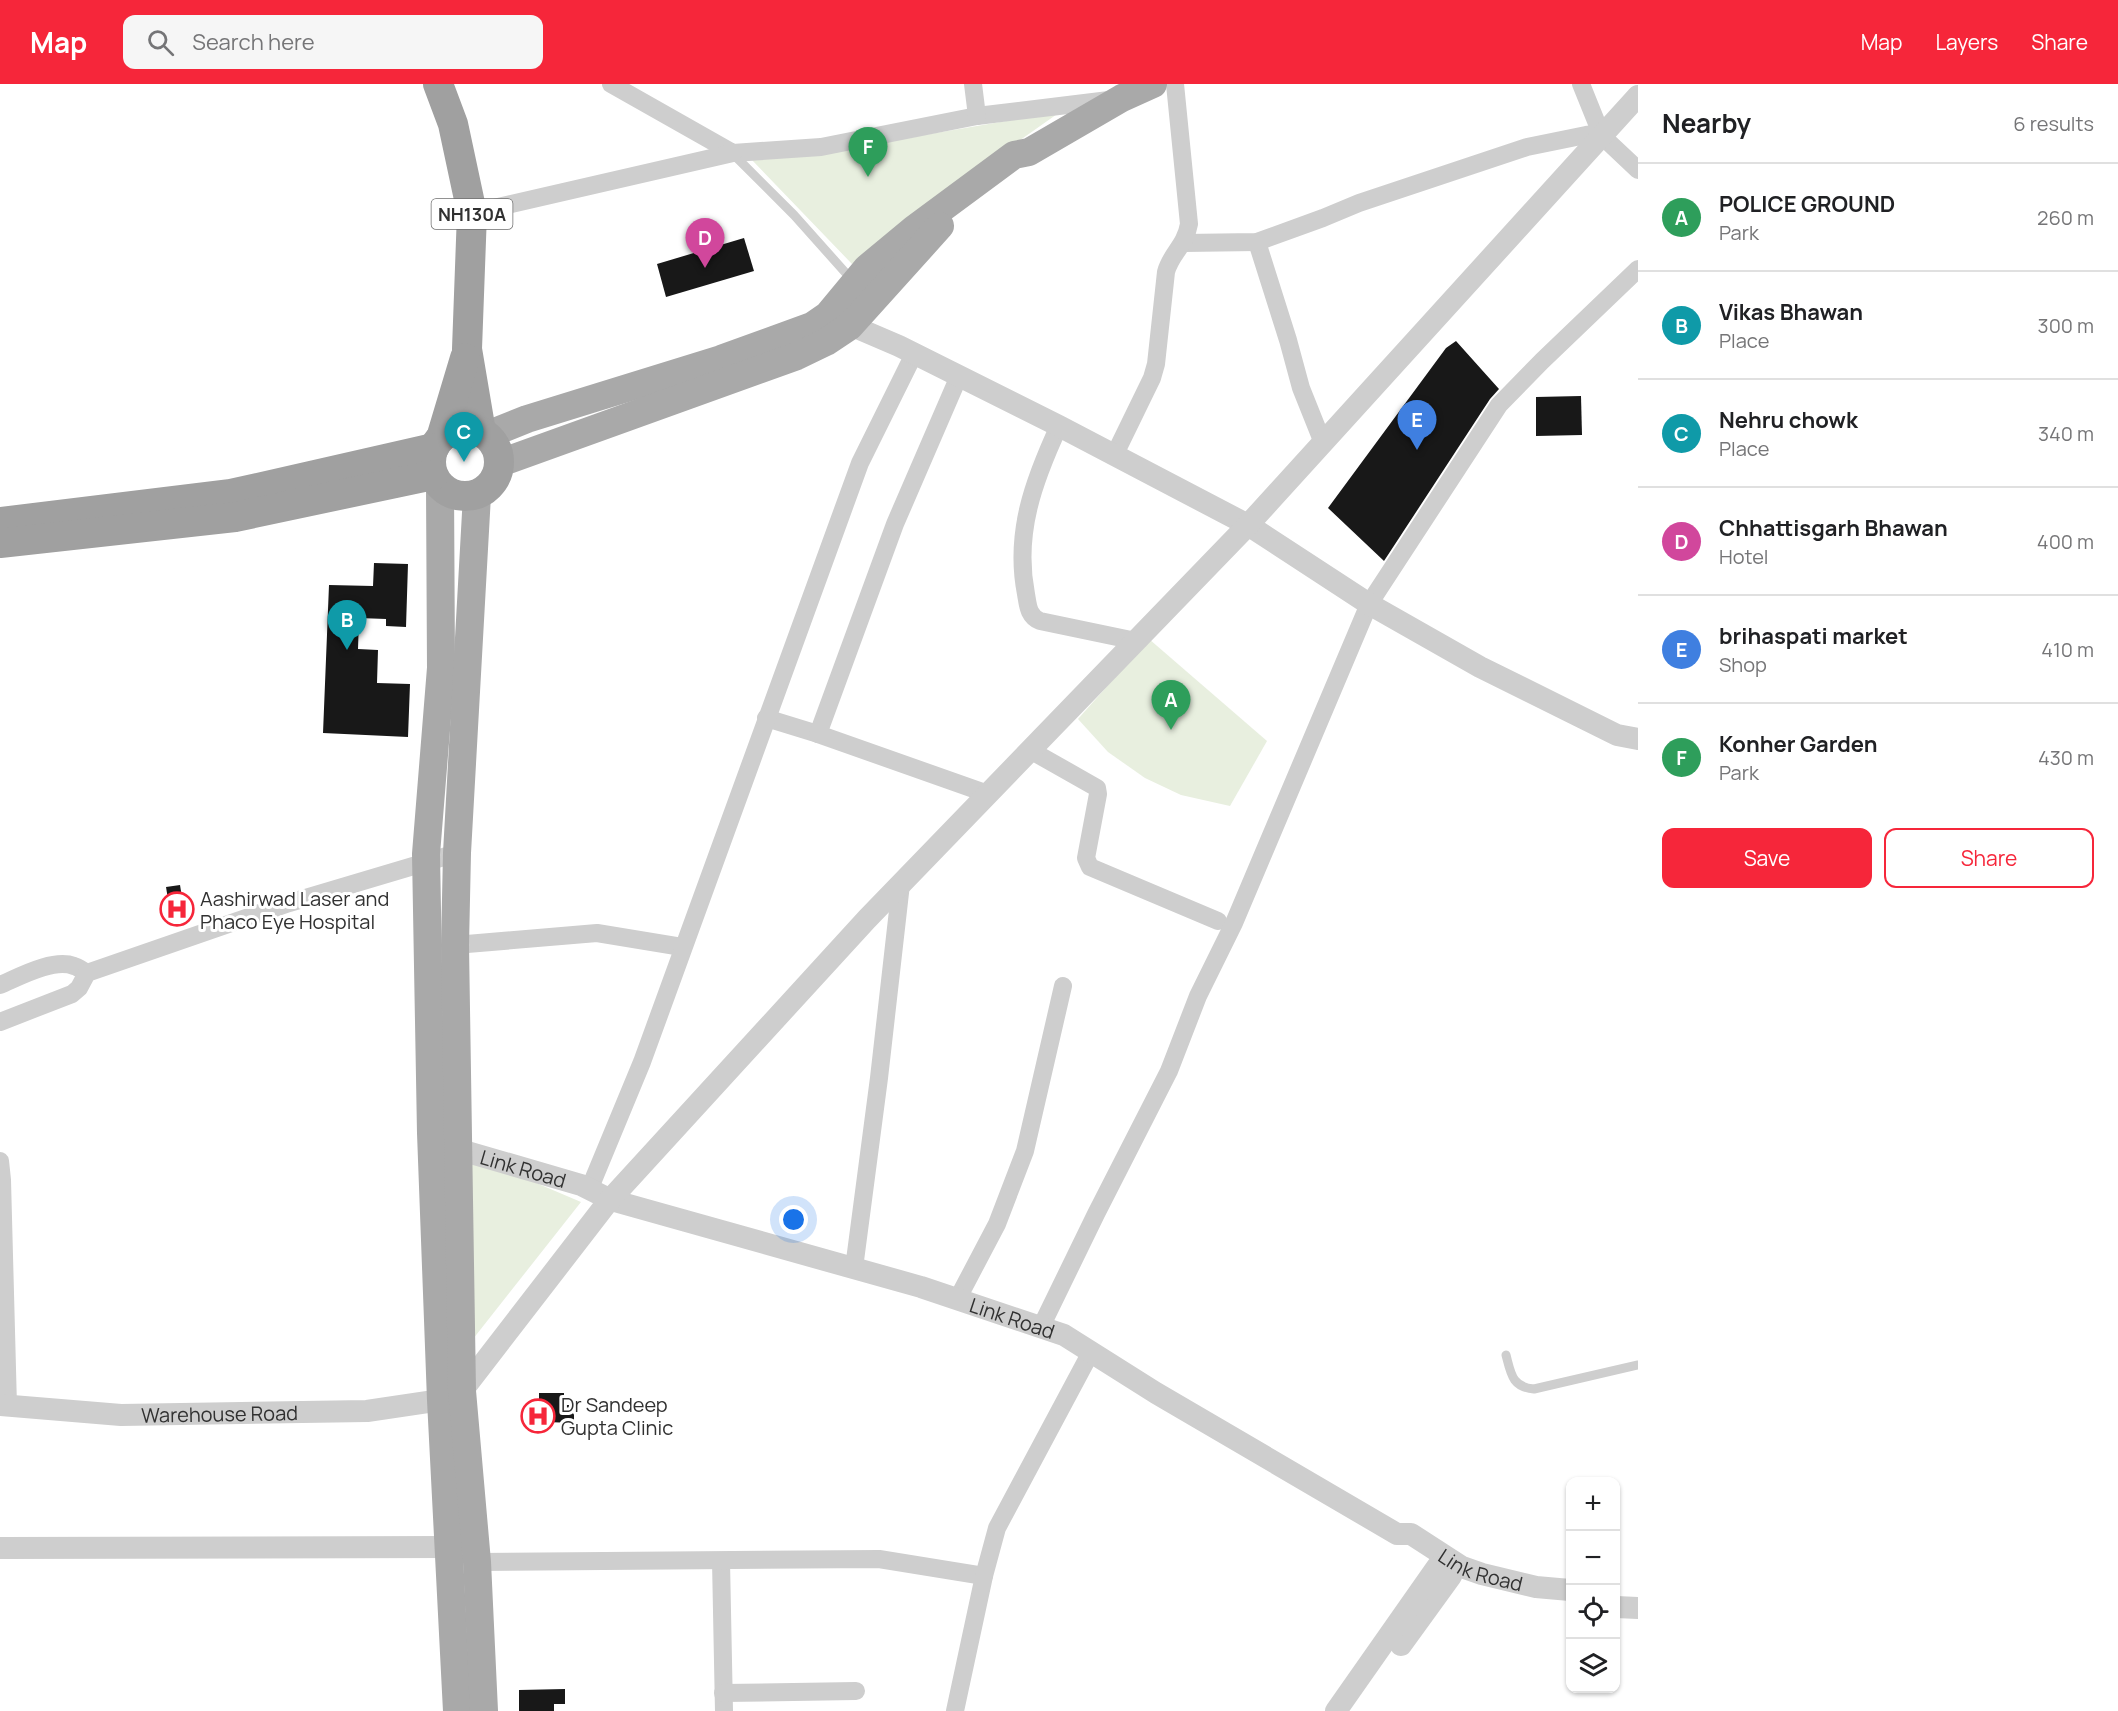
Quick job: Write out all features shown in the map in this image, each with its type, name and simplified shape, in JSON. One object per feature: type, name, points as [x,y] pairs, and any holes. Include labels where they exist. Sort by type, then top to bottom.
[{"type":"highway","name":"NH130A","points":[[437,462],[467,349],[472,213],[453,124],[438,84]]},
{"type":"highway","name":"NH130A","points":[[467,349],[484,433],[497,447],[500,463]]},
{"type":"highway","points":[[484,433],[466,428],[452,430],[437,462],[451,494],[464,497],[477,495],[489,487],[497,476],[500,463]]},
{"type":"highway","points":[[0,522],[231,494],[437,462]]},
{"type":"highway","points":[[0,543],[235,517],[437,462]]},
{"type":"main road","points":[[500,463],[797,356],[826,342],[839,321],[854,283],[867,268],[914,229],[1014,155],[1029,152],[1122,98],[1153,84]]},
{"type":"main road","points":[[484,433],[743,352],[812,326],[839,321],[939,227],[1024,160],[1029,152]]},
{"type":"main road","points":[[437,462],[441,668],[427,861],[445,1154],[452,1396],[448,1547],[456,1711]]},
{"type":"main road","points":[[445,1154],[456,945],[457,853],[477,495]]},
{"type":"main road","points":[[452,1396],[477,1562],[484,1711]]},
{"type":"street","points":[[611,84],[733,153]]},
{"type":"street","points":[[973,84],[976,116]]},
{"type":"street","points":[[1115,454],[1152,378],[1156,364],[1168,263],[1184,243],[1190,224],[1175,84]]},
{"type":"street","points":[[1581,84],[1602,136],[1638,170]]},
{"type":"street","points":[[452,1396],[611,1200],[901,884],[1248,525],[1638,96]]},
{"type":"street","points":[[472,213],[733,153],[821,147],[976,116],[1122,98]]},
{"type":"street","points":[[1184,243],[1257,242],[1359,203],[1527,147],[1586,135],[1602,136]]},
{"type":"street","points":[[1257,242],[1301,388],[1323,443]]},
{"type":"street","points":[[1041,1327],[1170,1071],[1198,996],[1234,923],[1369,604],[1498,405],[1638,268]]},
{"type":"street","points":[[839,321],[914,354],[1115,454],[1248,525],[1369,604],[1480,667],[1617,735],[1638,740]]},
{"type":"street","points":[[589,1190],[642,1062],[860,463],[914,354]]},
{"type":"street","points":[[818,734],[895,524],[959,376]]},
{"type":"street","points":[[1059,426],[1039,470],[1027,511],[1023,574],[1029,611],[1040,621],[1136,642]]},
{"type":"street","points":[[766,718],[988,794]]},
{"type":"street","points":[[1030,750],[1097,788],[1098,794],[1086,858],[1090,867],[1218,921]]},
{"type":"street","points":[[0,1022],[72,994],[80,988],[87,973],[289,903],[457,853]]},
{"type":"street","points":[[854,1268],[901,884]]},
{"type":"street","points":[[456,945],[597,933],[682,947]]},
{"type":"street","points":[[0,985],[36,970],[57,965],[75,966],[87,973]]},
{"type":"street","points":[[957,1299],[997,1224],[1025,1151],[1063,986]]},
{"type":"street","name":"Link Road","points":[[445,1154],[581,1185],[611,1200],[921,1287],[1064,1335],[1156,1393],[1397,1534],[1411,1534],[1462,1567],[1536,1587],[1566,1590]]},
{"type":"street","points":[[0,1161],[4,1406]]},
{"type":"street","points":[[955,1711],[984,1576],[997,1528],[1091,1352]]},
{"type":"street","name":"Warehouse Road","points":[[4,1406],[121,1415],[367,1411],[452,1396]]},
{"type":"street","name":"Link Road","points":[[1397,1534],[1400,1545],[1444,1572],[1479,1589],[1514,1599],[1566,1605]]},
{"type":"street","points":[[0,1548],[448,1547]]},
{"type":"street","points":[[477,1562],[879,1559],[984,1576]]},
{"type":"street","points":[[721,1561],[724,1702],[856,1691]]},
{"type":"street","points":[[1335,1711],[1444,1572]]},
{"type":"street","points":[[1355,1711],[1444,1572]]},
{"type":"street","points":[[1620,1592],[1638,1593]]},
{"type":"street","points":[[1620,1607],[1638,1608]]},
{"type":"lane","points":[[733,153],[794,215],[854,283]]},
{"type":"lane","points":[[1506,1355],[1516,1383],[1523,1388],[1534,1389],[1638,1365]]},
{"type":"green space","points":[[1060,112],[942,195],[852,264],[751,159],[871,144]]},
{"type":"green space","points":[[1149,639],[1267,741],[1230,806],[1181,795],[1145,778],[1108,752],[1078,719]]},
{"type":"green space","points":[[470,1155],[581,1202],[473,1339]]},
{"type":"building","points":[[744,238],[754,271],[666,297],[657,264]]},
{"type":"building","points":[[1456,341],[1499,389],[1490,399],[1384,561],[1328,508],[1446,348]]},
{"type":"building","points":[[1581,396],[1582,435],[1536,436],[1536,397]]},
{"type":"building","points":[[374,563],[408,564],[406,627],[386,626],[386,619],[359,618],[358,649],[378,650],[377,683],[410,684],[408,737],[323,733],[329,585],[373,586]]},
{"type":"building","points":[[180,885],[186,922],[172,924],[166,887]]},
{"type":"building","points":[[539,1393],[564,1393],[564,1405],[574,1405],[574,1423],[546,1422],[546,1425],[530,1425],[531,1400],[539,1400]]},
{"type":"building","points":[[565,1689],[565,1704],[554,1704],[554,1711],[519,1711],[519,1690]]},
{"type":"place","name":"Konher Garden","points":[[868,177]]},
{"type":"place","name":"Chhattisgarh Bhawan","points":[[705,268]]},
{"type":"place","name":"brihaspati market","points":[[1417,450]]},
{"type":"place","name":"Nehru chowk","points":[[464,462]]},
{"type":"place","name":"Vikas Bhawan","points":[[347,650]]},
{"type":"place","name":"POLICE GROUND","points":[[1171,730]]},
{"type":"place","name":"Aashirwad Laser and Phaco Eye Hospital","points":[[177,909]]},
{"type":"place","name":"Dr Sandeep Gupta Clinic","points":[[538,1416]]}]
